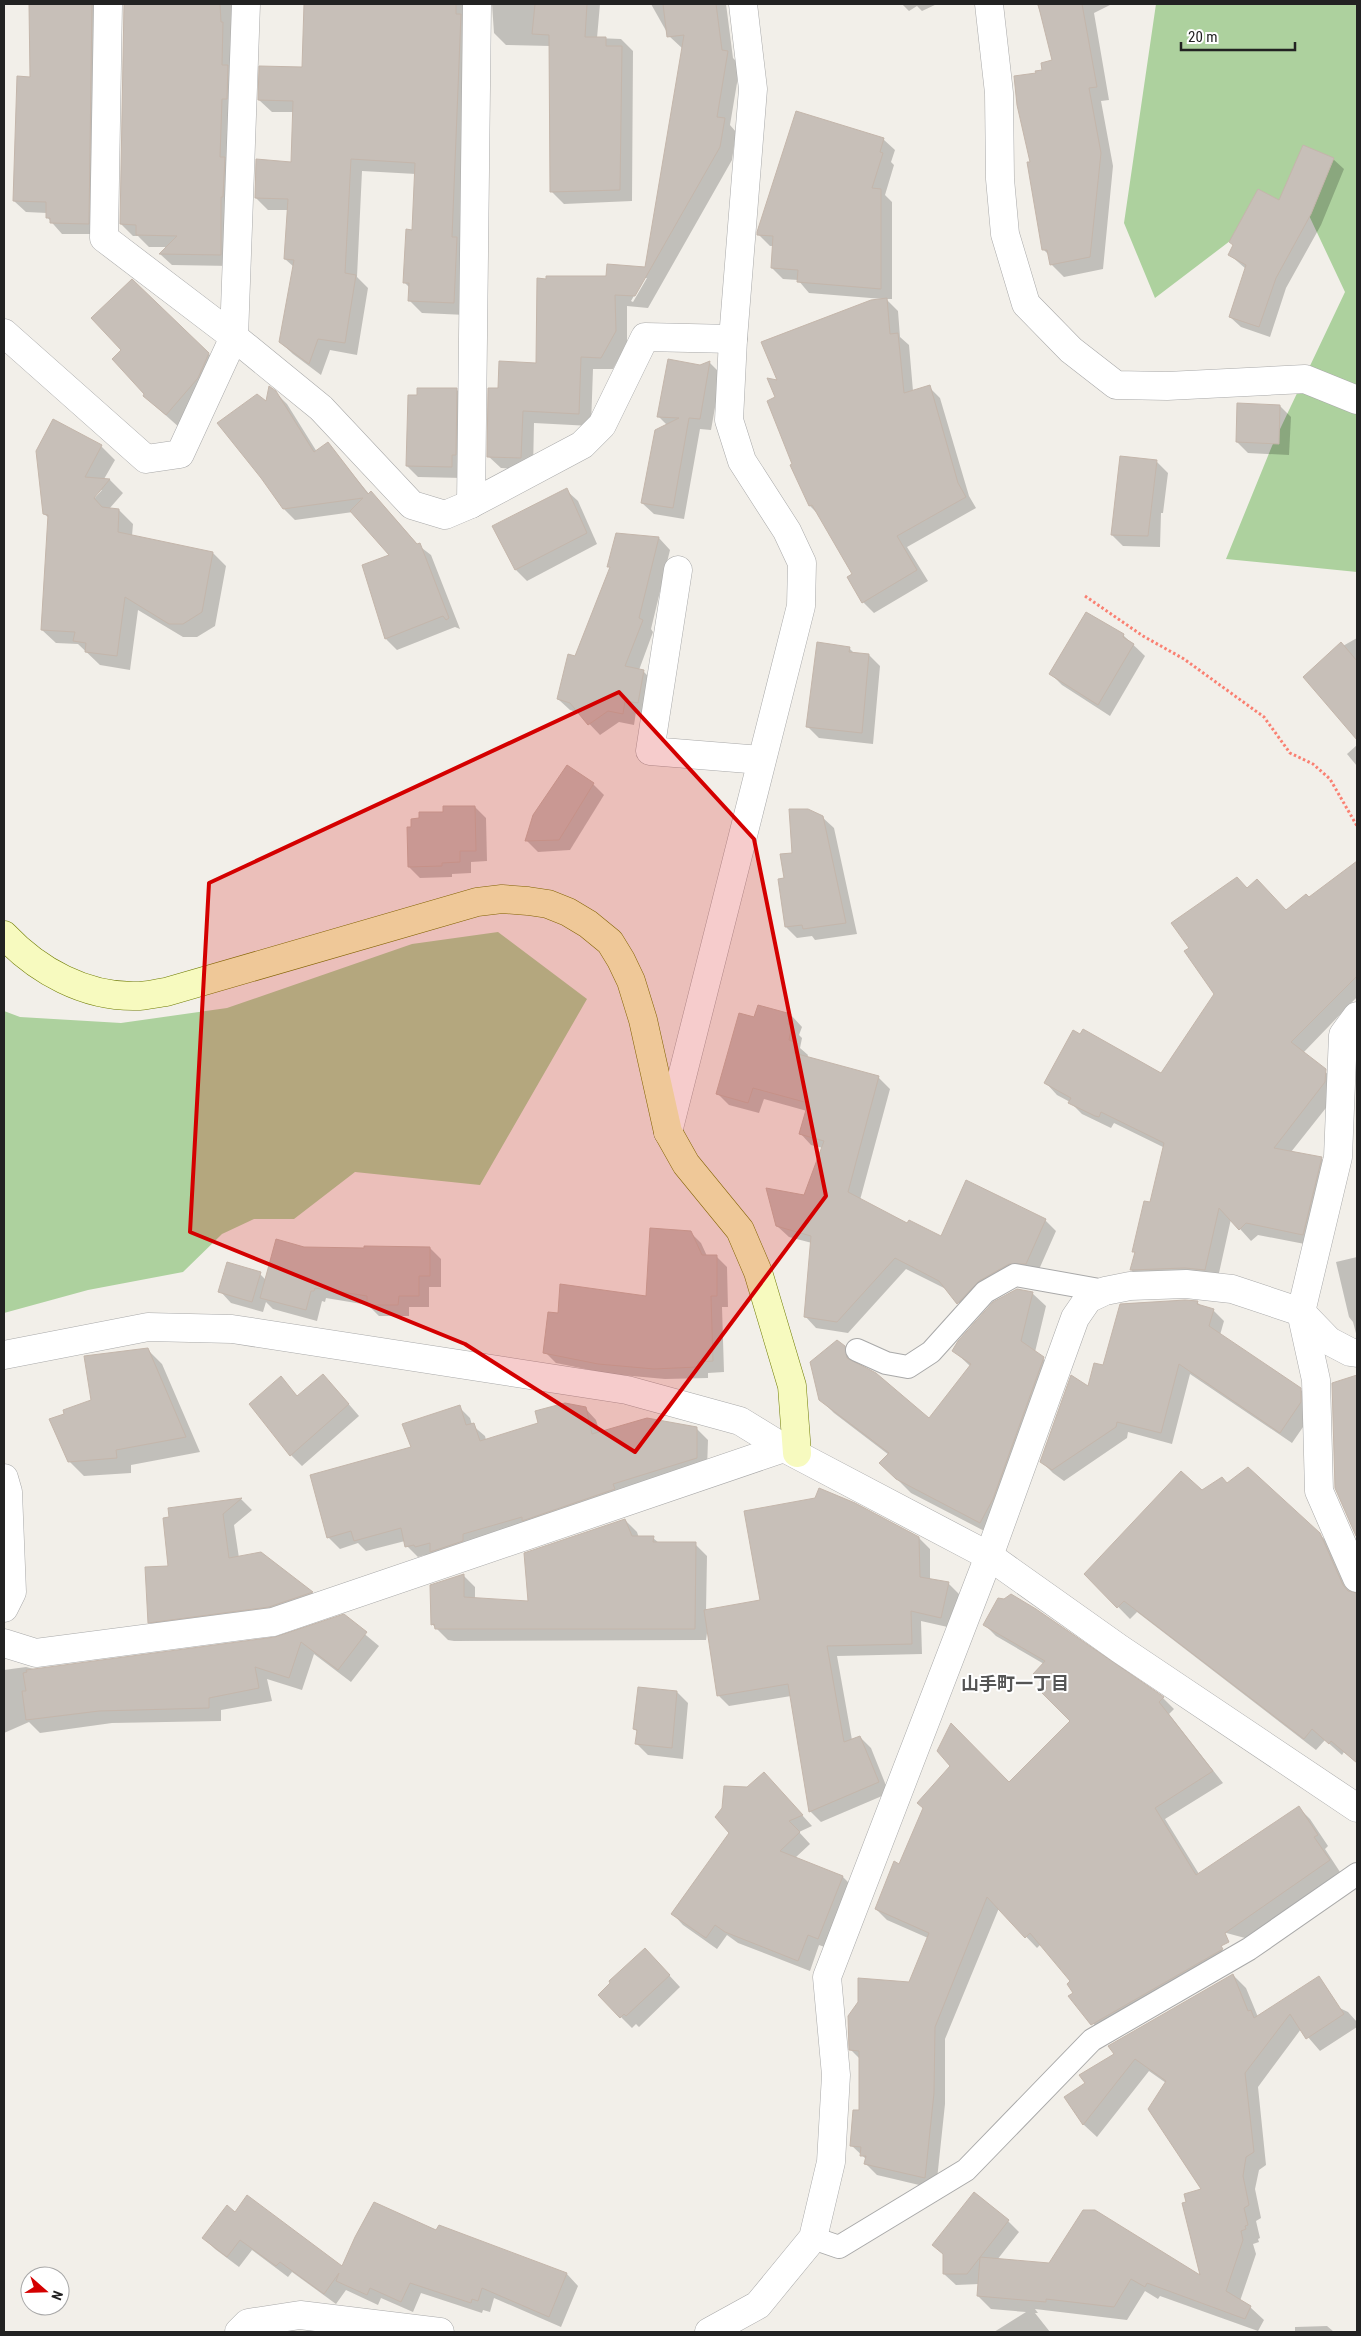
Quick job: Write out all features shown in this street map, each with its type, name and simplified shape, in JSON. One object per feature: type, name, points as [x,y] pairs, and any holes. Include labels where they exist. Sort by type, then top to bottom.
[{"type":"street","points":[[108,4],[104,238],[234,337],[320,408],[412,505],[445,515],[471,504],[582,445],[602,425],[645,337],[733,339]]},
{"type":"street","points":[[4,333],[146,459],[180,454],[234,337],[246,4]]},
{"type":"street","points":[[471,504],[477,4]]},
{"type":"street","points":[[668,1132],[761,760],[802,606],[802,563],[787,531],[742,461],[729,420],[733,339],[753,89],[743,4]]},
{"type":"street","points":[[989,4],[1000,93],[1000,179],[1005,234],[1026,304],[1071,350],[1116,385],[1167,386],[1305,379],[1357,400]]},
{"type":"street","points":[[678,570],[650,751],[761,760]]},
{"type":"street","points":[[4,935],[40,968],[63,980],[112,995],[137,996],[166,992],[477,902],[502,899],[548,904],[568,912],[588,924],[610,942],[631,981],[643,1020],[668,1132],[686,1164],[740,1230],[758,1272],[792,1386],[791,1451]]},
{"type":"street","points":[[1357,1016],[1343,1035],[1338,1157],[1301,1312],[1316,1380],[1319,1491],[1357,1578]]},
{"type":"street","points":[[709,2332],[758,2305],[813,2238],[831,2162],[836,2075],[827,1977],[989,1556],[1075,1318],[1088,1299],[1105,1291],[1130,1286],[1186,1284],[1232,1289],[1301,1312],[1329,1341],[1350,1352],[1357,1353]]},
{"type":"street","points":[[4,1354],[148,1327],[232,1328],[627,1390],[740,1421],[791,1451],[989,1556],[1120,1649],[1357,1808]]},
{"type":"street","points":[[4,1644],[36,1653],[273,1622],[791,1451]]},
{"type":"street","points":[[4,1478],[8,1492],[12,1592],[4,1608]]},
{"type":"street","points":[[239,2332],[248,2323],[300,2315],[440,2332]]},
{"type":"lane","points":[[857,1350],[886,1363],[908,1367],[931,1352],[985,1292],[1015,1276],[1105,1291]]},
{"type":"lane","points":[[813,2238],[839,2247],[966,2170],[1092,2040],[1249,1949],[1357,1874]]},
{"type":"path","points":[[1085,596],[1143,636],[1184,659],[1264,717],[1290,753],[1312,764],[1330,779],[1357,826]]},
{"type":"highlighted area","points":[[619,692],[754,839],[826,1196],[635,1452],[465,1344],[190,1232],[209,883]]},
{"type":"green space","points":[[1156,4],[1357,4],[1357,572],[1226,559],[1272,446],[1345,292],[1297,190],[1155,298],[1124,223]]},
{"type":"green space","points":[[498,932],[587,999],[480,1185],[355,1172],[294,1219],[254,1219],[222,1234],[183,1272],[88,1290],[4,1313],[4,1011],[20,1017],[121,1023],[227,1008],[412,944]]},
{"type":"building","points":[[29,4],[92,4],[89,224],[50,223],[50,218],[46,218],[46,202],[13,201],[17,76],[30,77]]},
{"type":"building","points":[[124,4],[220,4],[221,22],[223,22],[222,65],[228,65],[227,99],[222,99],[220,157],[225,157],[223,197],[221,197],[221,255],[159,254],[177,236],[136,235],[136,225],[120,224]]},
{"type":"building","points":[[304,4],[456,4],[456,14],[461,14],[452,237],[457,237],[454,303],[408,301],[409,283],[403,283],[406,229],[412,230],[415,163],[351,159],[345,273],[356,275],[345,343],[318,339],[309,364],[279,342],[294,260],[284,259],[288,199],[255,198],[256,159],[291,162],[293,101],[258,100],[259,66],[302,67]]},
{"type":"building","points":[[535,4],[587,4],[585,37],[606,37],[606,46],[622,46],[620,190],[550,192],[549,35],[532,34]]},
{"type":"building","points":[[663,4],[716,4],[722,50],[728,51],[717,117],[725,118],[720,147],[635,296],[615,295],[616,331],[601,358],[581,357],[579,414],[523,411],[521,458],[487,457],[488,388],[498,388],[499,361],[536,363],[537,278],[546,279],[546,276],[606,276],[607,264],[645,267],[684,35],[667,37]]},
{"type":"building","points":[[1038,4],[1082,4],[1097,87],[1089,88],[1101,153],[1090,257],[1050,265],[1047,250],[1042,250],[1027,162],[1030,162],[1017,105],[1014,76],[1036,73],[1035,71],[1042,70],[1041,63],[1052,60]]},
{"type":"building","points":[[796,111],[884,138],[880,152],[883,153],[872,188],[881,189],[881,289],[797,282],[798,270],[771,268],[773,236],[757,235],[757,232]]},
{"type":"building","points":[[1303,145],[1334,158],[1311,214],[1276,278],[1259,327],[1229,317],[1246,265],[1228,255],[1233,245],[1229,242],[1258,189],[1279,200]]},
{"type":"building","points":[[132,279],[209,353],[198,378],[166,415],[143,396],[144,394],[112,359],[121,350],[91,318]]},
{"type":"building","points":[[887,298],[890,334],[898,333],[904,393],[930,385],[958,483],[966,497],[897,536],[917,570],[862,603],[847,577],[852,574],[812,505],[809,506],[790,465],[792,464],[767,401],[775,397],[767,378],[777,380],[761,342],[871,300]]},
{"type":"building","points":[[668,359],[700,365],[710,361],[700,419],[689,418],[673,508],[641,503],[655,430],[679,418],[657,417]]},
{"type":"building","points":[[269,386],[276,391],[314,452],[328,442],[368,494],[371,491],[417,544],[420,543],[449,618],[446,620],[443,616],[385,639],[362,565],[389,555],[350,511],[363,498],[283,509],[217,423],[257,394],[266,401]]},
{"type":"building","points":[[417,388],[457,388],[456,455],[452,455],[452,467],[406,466],[408,395],[417,395]]},
{"type":"building","points":[[1237,403],[1280,405],[1279,444],[1236,442]]},
{"type":"building","points":[[53,419],[102,445],[85,477],[110,479],[94,498],[102,507],[119,509],[118,532],[213,552],[202,612],[183,624],[169,624],[125,597],[117,656],[85,652],[86,643],[73,641],[75,632],[41,630],[48,515],[43,514],[36,451]]},
{"type":"building","points":[[1120,456],[1157,460],[1148,536],[1111,535]]},
{"type":"building","points":[[567,488],[587,533],[515,570],[492,526]]},
{"type":"building","points":[[616,533],[659,537],[639,618],[643,620],[625,666],[644,670],[638,703],[625,701],[623,714],[608,711],[588,725],[570,703],[557,699],[568,654],[575,656],[610,567],[607,567]]},
{"type":"building","points":[[1086,612],[1124,634],[1123,637],[1134,644],[1098,705],[1049,674]]},
{"type":"building","points":[[817,642],[850,647],[849,652],[869,654],[862,733],[806,727]]},
{"type":"building","points":[[1341,642],[1357,661],[1357,740],[1303,677]]},
{"type":"building","points":[[567,765],[594,783],[559,840],[525,841],[533,815]]},
{"type":"building","points":[[443,806],[475,806],[476,851],[460,851],[460,862],[442,863],[442,866],[408,867],[407,827],[411,827],[411,819],[419,818],[419,812],[443,812]]},
{"type":"building","points":[[789,809],[808,809],[823,816],[846,923],[803,929],[802,925],[785,927],[778,879],[784,878],[780,854],[792,853]]},
{"type":"building","points":[[1357,861],[1357,976],[1291,1042],[1326,1069],[1325,1082],[1274,1148],[1322,1157],[1303,1235],[1246,1223],[1239,1230],[1219,1208],[1205,1270],[1185,1268],[1130,1270],[1135,1252],[1132,1252],[1144,1201],[1150,1202],[1164,1143],[1101,1112],[1099,1117],[1095,1116],[1068,1103],[1071,1098],[1044,1083],[1073,1030],[1080,1034],[1083,1029],[1161,1073],[1214,994],[1184,951],[1189,948],[1171,923],[1237,877],[1247,888],[1257,879],[1286,910],[1306,894],[1309,897]]},
{"type":"building","points":[[758,1005],[791,1014],[788,1024],[792,1025],[789,1040],[797,1043],[794,1053],[879,1076],[848,1192],[907,1223],[909,1220],[941,1236],[966,1180],[1046,1219],[1026,1264],[1009,1264],[979,1281],[957,1304],[939,1281],[895,1258],[837,1322],[804,1317],[811,1236],[776,1226],[766,1188],[804,1195],[824,1141],[799,1134],[808,1103],[753,1088],[748,1103],[716,1094],[739,1013],[754,1017]]},
{"type":"building","points":[[650,1228],[691,1231],[702,1255],[717,1255],[717,1296],[711,1296],[713,1361],[698,1362],[698,1367],[654,1369],[598,1364],[543,1353],[548,1312],[558,1313],[560,1284],[646,1296]]},
{"type":"building","points":[[276,1239],[304,1247],[430,1247],[430,1276],[419,1276],[419,1296],[399,1296],[398,1305],[367,1305],[367,1296],[315,1288],[314,1291],[311,1291],[306,1310],[260,1298]]},
{"type":"building","points":[[227,1262],[261,1272],[252,1302],[218,1292]]},
{"type":"building","points":[[1017,1289],[1033,1292],[1021,1341],[1044,1357],[993,1499],[980,1523],[896,1479],[879,1463],[889,1453],[819,1400],[810,1362],[837,1340],[845,1346],[847,1358],[876,1373],[929,1418],[971,1364],[952,1351],[958,1341],[993,1302]]},
{"type":"building","points":[[1198,1301],[1197,1304],[1214,1309],[1209,1326],[1301,1388],[1301,1402],[1280,1433],[1179,1364],[1161,1433],[1117,1422],[1116,1427],[1052,1470],[1040,1462],[1071,1375],[1088,1386],[1094,1363],[1103,1365],[1120,1304]]},
{"type":"building","points":[[148,1348],[186,1437],[116,1450],[117,1458],[68,1462],[49,1419],[64,1414],[63,1410],[91,1400],[84,1356]]},
{"type":"building","points":[[323,1374],[349,1404],[290,1456],[249,1404],[281,1376],[297,1396]]},
{"type":"building","points":[[1357,1375],[1356,1536],[1335,1488],[1332,1383]]},
{"type":"building","points":[[565,1403],[586,1407],[592,1434],[647,1418],[697,1427],[697,1458],[613,1484],[615,1489],[522,1521],[522,1517],[463,1534],[463,1541],[430,1552],[430,1543],[415,1547],[414,1545],[405,1547],[401,1528],[354,1541],[351,1531],[327,1538],[310,1475],[411,1447],[402,1424],[460,1405],[466,1425],[474,1423],[480,1441],[538,1423],[535,1411]]},
{"type":"building","points":[[1248,1467],[1320,1533],[1343,1585],[1348,1591],[1357,1593],[1357,1763],[1331,1741],[1329,1744],[1312,1729],[1304,1739],[1124,1601],[1117,1608],[1084,1574],[1181,1471],[1202,1490],[1222,1477],[1227,1483]]},
{"type":"building","points":[[819,1488],[855,1503],[919,1537],[920,1577],[949,1582],[941,1618],[911,1611],[912,1644],[827,1646],[844,1742],[860,1736],[879,1782],[809,1812],[788,1684],[717,1696],[704,1610],[760,1600],[744,1511],[815,1498]]},
{"type":"building","points":[[242,1498],[223,1514],[229,1558],[261,1552],[313,1592],[269,1607],[148,1623],[145,1567],[168,1566],[163,1518],[169,1517],[168,1508]]},
{"type":"building","points":[[625,1519],[632,1536],[654,1536],[653,1542],[696,1542],[695,1629],[435,1629],[434,1624],[431,1625],[430,1585],[464,1574],[464,1597],[528,1601],[524,1553]]},
{"type":"building","points":[[1011,1594],[1036,1609],[1164,1697],[1159,1702],[1213,1771],[1155,1808],[1196,1875],[1299,1806],[1318,1835],[1314,1837],[1330,1860],[1225,1933],[1229,1942],[1221,1946],[1223,1949],[1091,2025],[1068,1996],[1073,1993],[1067,1984],[1070,1981],[1030,1933],[1025,1938],[987,1897],[935,2027],[934,2093],[925,2178],[864,2164],[866,2156],[860,2156],[861,2147],[850,2146],[853,2110],[859,2110],[859,2051],[849,2050],[848,2016],[858,2002],[858,1978],[909,1982],[929,1933],[875,1909],[894,1861],[899,1864],[923,1808],[917,1803],[950,1766],[937,1751],[951,1723],[1009,1782],[1070,1721],[1042,1693],[1047,1688],[1033,1674],[1045,1661],[983,1625],[998,1598],[1004,1599]]},
{"type":"building","points":[[344,1614],[367,1632],[338,1670],[301,1642],[289,1678],[255,1667],[259,1688],[209,1698],[209,1708],[99,1711],[26,1720],[22,1691],[26,1691],[23,1673],[27,1672],[26,1670],[275,1637]]},
{"type":"building","points":[[638,1687],[677,1691],[672,1748],[635,1744],[637,1730],[633,1729]]},
{"type":"building","points":[[764,1772],[803,1815],[789,1821],[800,1832],[780,1851],[843,1876],[818,1939],[808,1935],[798,1961],[725,1932],[715,1925],[706,1938],[671,1914],[729,1833],[715,1817],[722,1808],[724,1786],[747,1787]]},
{"type":"building","points":[[645,1948],[670,1975],[626,2016],[624,2014],[620,2018],[598,1995],[610,1983],[609,1981]]},
{"type":"building","points":[[1233,1974],[1248,2011],[1251,2010],[1254,2018],[1319,1976],[1344,2014],[1306,2039],[1290,2014],[1245,2073],[1254,2152],[1246,2157],[1243,2176],[1249,2205],[1244,2208],[1248,2225],[1245,2226],[1246,2229],[1241,2231],[1243,2240],[1226,2291],[1251,2306],[1245,2319],[1147,2283],[1145,2287],[1131,2279],[1114,2307],[1046,2299],[1046,2302],[977,2296],[980,2257],[1049,2263],[1083,2210],[1095,2210],[1200,2275],[1182,2203],[1186,2202],[1184,2194],[1201,2189],[1148,2109],[1166,2081],[1135,2059],[1083,2125],[1064,2097],[1085,2083],[1079,2075],[1114,2054],[1108,2046]]},
{"type":"building","points":[[974,2192],[1009,2220],[967,2274],[943,2274],[943,2254],[932,2245]]},
{"type":"building","points":[[247,2195],[342,2266],[374,2202],[436,2230],[439,2225],[567,2273],[549,2317],[482,2288],[478,2301],[472,2299],[471,2303],[410,2283],[401,2302],[370,2288],[367,2295],[336,2281],[339,2273],[324,2294],[280,2262],[276,2266],[240,2240],[227,2257],[202,2238],[227,2205],[235,2212]]},
{"type":"district","name":"山手町一丁目","points":[[1015,1683]]}]
